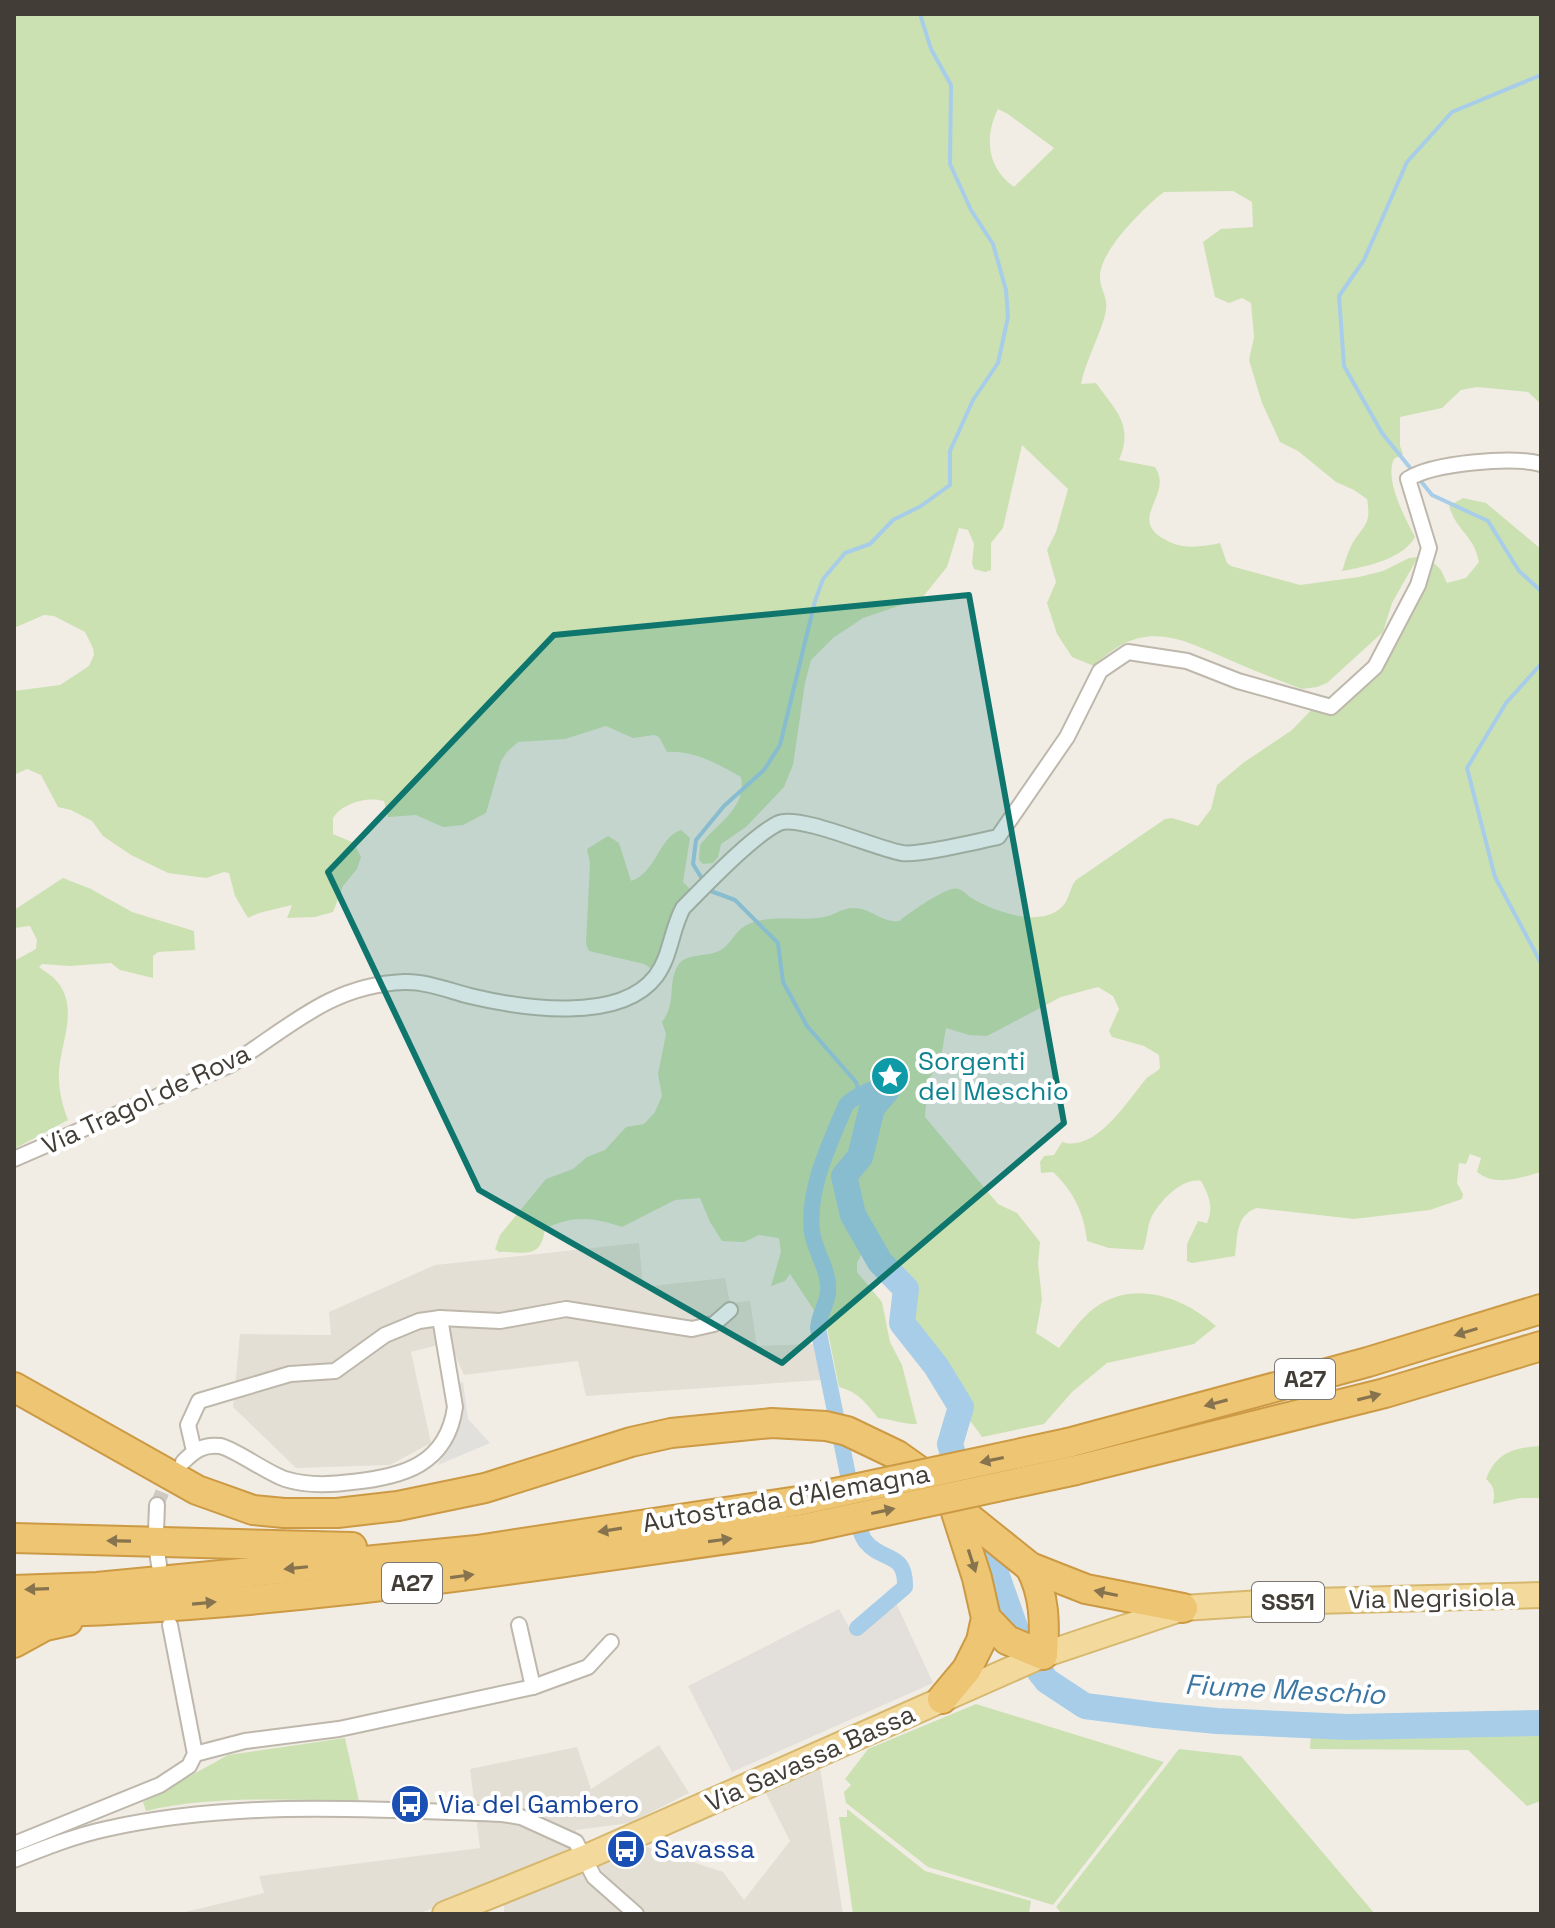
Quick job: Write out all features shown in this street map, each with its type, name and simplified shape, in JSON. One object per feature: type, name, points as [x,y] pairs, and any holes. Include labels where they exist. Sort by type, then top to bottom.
[{"type":"highway","name":"Autostrada d'Alemagna","points":[[1072,1456],[1541,1309]]},
{"type":"highway","name":"Autostrada d'Alemagna","points":[[14,1613],[108,1612],[395,1585],[802,1514],[1385,1393],[1541,1346]]},
{"type":"highway","points":[[14,1387],[197,1490],[253,1510],[284,1513],[337,1513],[398,1506],[485,1488],[631,1442],[671,1433],[772,1423],[826,1426],[871,1441],[897,1455],[935,1482],[954,1506],[1030,1567],[1086,1589],[1183,1608]]},
{"type":"highway","points":[[942,1699],[967,1669],[981,1641],[986,1618],[954,1506]]},
{"type":"highway","name":"Autostrada d'Alemagna","points":[[14,1590],[97,1587],[802,1514]]},
{"type":"highway","name":"A27","points":[[14,1538],[477,1550]]},
{"type":"highway","points":[[986,1618],[1007,1640],[1043,1655],[1045,1626],[1042,1602],[1038,1582],[1030,1567]]},
{"type":"highway","name":"A27","points":[[14,1643],[45,1626],[108,1612]]},
{"type":"main road","name":"Via Negrisiola","points":[[1043,1655],[1183,1608],[1275,1602],[1541,1595]]},
{"type":"main road","name":"Via Savassa Bassa","points":[[445,1914],[584,1858],[1043,1655]]},
{"type":"street","name":"Via Tragol de Rova","points":[[14,1159],[230,1065],[303,1014],[363,987],[407,982],[499,1003],[548,1008],[598,1006],[634,995],[659,973],[683,908],[778,823],[806,824],[905,854],[998,837],[1067,737],[1100,671],[1128,652],[1187,661],[1238,681],[1331,707],[1375,667],[1418,585],[1429,548],[1408,479],[1415,474],[1468,464],[1526,460],[1541,464]]},
{"type":"street","points":[[194,1451],[188,1425],[199,1401],[290,1374],[335,1371],[385,1335],[419,1321],[440,1318],[500,1321],[566,1309],[692,1329],[714,1324],[730,1310]]},
{"type":"street","points":[[183,1462],[202,1446],[222,1446],[286,1479],[310,1484],[334,1484],[402,1474],[431,1456],[444,1441],[453,1421],[455,1407],[440,1318]]},
{"type":"street","points":[[156,1531],[157,1505]]},
{"type":"street","points":[[14,1844],[160,1785],[189,1766],[195,1754],[170,1625]]},
{"type":"street","points":[[519,1625],[533,1687]]},
{"type":"street","points":[[195,1754],[245,1741],[339,1729],[533,1687],[588,1667],[611,1642]]},
{"type":"street","points":[[14,1860],[61,1841],[107,1829],[248,1810],[348,1808],[502,1814],[521,1817],[570,1837],[576,1842],[594,1877],[636,1914]]},
{"type":"highlighted area","points":[[969,595],[1064,1123],[782,1363],[479,1190],[328,872],[554,635]]},
{"type":"shaded area","points":[[639,1243],[643,1287],[725,1278],[730,1303],[750,1301],[757,1346],[815,1344],[821,1380],[586,1396],[578,1361],[464,1375],[449,1342],[411,1352],[431,1443],[390,1465],[296,1468],[233,1407],[240,1334],[331,1335],[329,1312],[435,1265]]},
{"type":"shaded area","points":[[463,1382],[468,1419],[490,1443],[438,1465],[460,1420],[456,1383]]},
{"type":"shaded area","points":[[897,1605],[933,1683],[732,1772],[688,1686],[839,1609],[850,1629]]},
{"type":"shaded area","points":[[659,1745],[689,1793],[630,1823],[576,1830],[574,1852],[418,1914],[177,1914],[264,1893],[259,1876],[480,1848],[470,1769],[577,1747],[591,1789]]},
{"type":"shaded area","points":[[819,1761],[843,1914],[504,1914],[504,1902],[638,1844],[723,1872],[744,1900],[790,1841],[762,1786]]},
{"type":"green space","points":[[14,14],[1541,14],[1541,404],[1528,392],[1477,387],[1461,390],[1442,408],[1400,417],[1403,454],[1394,459],[1392,477],[1397,498],[1415,537],[1402,551],[1372,564],[1342,571],[1351,546],[1367,521],[1367,499],[1336,482],[1298,451],[1280,442],[1262,403],[1249,360],[1254,337],[1251,303],[1242,298],[1229,303],[1215,297],[1203,242],[1221,229],[1253,227],[1252,202],[1233,191],[1164,192],[1125,230],[1102,266],[1100,282],[1106,311],[1081,384],[1096,383],[1121,419],[1125,437],[1119,460],[1155,467],[1159,487],[1150,514],[1154,531],[1164,539],[1185,546],[1220,543],[1231,566],[1300,585],[1359,577],[1418,557],[1392,603],[1383,632],[1327,683],[1302,689],[1194,645],[1161,636],[1128,642],[1094,666],[1072,657],[1057,634],[1047,603],[1056,582],[1047,550],[1056,532],[1068,489],[1022,445],[1003,528],[991,543],[991,570],[974,569],[974,544],[968,530],[959,528],[947,567],[922,598],[863,618],[833,638],[811,660],[793,765],[784,787],[746,827],[721,844],[713,863],[703,864],[699,860],[700,845],[740,798],[741,777],[696,756],[667,752],[659,737],[654,735],[633,738],[606,726],[565,739],[518,742],[501,761],[486,813],[463,825],[443,827],[416,815],[388,817],[384,801],[378,800],[363,800],[343,808],[333,818],[333,834],[354,843],[361,857],[357,869],[343,886],[333,912],[315,917],[287,918],[292,905],[248,918],[235,896],[229,873],[206,878],[168,873],[131,855],[103,836],[92,821],[58,807],[41,775],[27,769],[14,775],[14,691],[60,685],[89,666],[94,655],[85,632],[54,616],[44,615],[14,628]],"holes":[[[998,109],[1054,148],[1014,187],[998,171],[990,141]]]},
{"type":"green space","points":[[1463,498],[1486,503],[1541,549],[1541,1172],[1508,1180],[1484,1177],[1477,1172],[1481,1158],[1470,1154],[1466,1164],[1459,1163],[1457,1183],[1463,1194],[1462,1199],[1430,1210],[1354,1219],[1257,1208],[1241,1221],[1235,1256],[1192,1263],[1187,1261],[1187,1244],[1198,1221],[1207,1223],[1210,1207],[1201,1181],[1194,1181],[1179,1187],[1160,1205],[1151,1218],[1143,1250],[1109,1248],[1087,1241],[1072,1195],[1053,1172],[1041,1173],[1040,1162],[1044,1156],[1054,1155],[1062,1142],[1086,1140],[1098,1133],[1120,1112],[1145,1080],[1160,1068],[1159,1055],[1144,1046],[1112,1037],[1109,1031],[1119,1009],[1113,996],[1098,987],[1061,997],[987,1036],[969,1035],[946,1028],[940,1063],[928,1080],[925,1117],[998,1204],[1017,1213],[1040,1242],[1038,1263],[1042,1299],[1036,1333],[1059,1348],[1079,1323],[1102,1303],[1117,1297],[1147,1293],[1177,1301],[1216,1326],[1194,1344],[1107,1363],[1072,1392],[1044,1424],[982,1437],[911,1346],[903,1328],[909,1302],[906,1287],[892,1262],[874,1245],[866,1248],[861,1255],[857,1272],[882,1302],[890,1342],[902,1365],[917,1424],[878,1418],[857,1395],[839,1387],[824,1313],[816,1313],[790,1274],[785,1281],[771,1286],[781,1252],[779,1238],[759,1235],[744,1242],[722,1241],[700,1198],[675,1200],[622,1227],[602,1221],[564,1221],[545,1229],[540,1245],[532,1251],[500,1252],[495,1249],[500,1235],[546,1179],[573,1169],[587,1157],[605,1150],[626,1127],[644,1124],[655,1112],[662,1096],[658,1074],[666,1034],[662,1022],[670,1007],[673,978],[679,964],[692,957],[719,951],[741,929],[754,922],[824,917],[853,908],[899,921],[955,888],[1005,913],[1030,917],[1053,913],[1065,904],[1076,880],[1165,819],[1172,818],[1198,826],[1211,809],[1217,785],[1292,730],[1320,701],[1336,695],[1370,663],[1427,575],[1432,561],[1447,583],[1466,578],[1479,562],[1477,553],[1449,506]]},
{"type":"green space","points":[[681,830],[690,838],[683,882],[691,890],[676,909],[654,970],[644,964],[589,951],[586,944],[590,863],[587,849],[608,836],[619,843],[631,881],[646,871],[667,840]]},
{"type":"green space","points":[[63,878],[91,889],[132,912],[194,931],[195,950],[158,952],[153,956],[153,978],[120,970],[111,963],[70,966],[42,964],[39,967],[59,984],[67,1004],[59,1077],[68,1120],[14,1149],[14,961],[36,949],[37,940],[30,926],[14,928],[14,910]]},
{"type":"green space","points":[[1541,1446],[1541,1498],[1520,1498],[1493,1504],[1494,1490],[1486,1479],[1495,1463],[1514,1450]]},
{"type":"green space","points":[[976,1704],[1164,1762],[1053,1905],[928,1867],[846,1803],[844,1792],[851,1785],[845,1779],[868,1749]]},
{"type":"green space","points":[[1311,1732],[1541,1732],[1541,1801],[1527,1806],[1468,1750],[1310,1749]]},
{"type":"green space","points":[[345,1738],[359,1801],[225,1801],[146,1811],[143,1802],[228,1755]]},
{"type":"green space","points":[[1179,1749],[1241,1756],[1375,1914],[1062,1914],[1056,1907]]},
{"type":"green space","points":[[847,1809],[925,1871],[1031,1901],[1029,1914],[853,1914],[839,1817],[847,1817]]},
{"type":"waterway","points":[[704,882],[693,864],[696,840],[724,806],[764,770],[780,745],[823,579],[845,553],[870,544],[893,520],[921,506],[950,485],[950,451],[973,400],[998,363],[1008,317],[1006,290],[993,244],[971,210],[950,164],[951,85],[931,49],[920,14]]},
{"type":"waterway","points":[[1541,75],[1452,112],[1407,162],[1364,260],[1339,296],[1344,366],[1382,433],[1432,495],[1488,521],[1519,571],[1541,591]]},
{"type":"waterway","points":[[1541,664],[1506,703],[1467,768],[1495,877],[1541,963]]},
{"type":"waterway","points":[[708,890],[735,900],[778,943],[783,982],[807,1026],[856,1082],[868,1123]]},
{"type":"waterway","points":[[857,1628],[905,1587],[904,1576],[897,1562],[866,1542],[858,1524],[818,1328],[828,1284],[814,1240],[811,1216],[821,1167],[846,1105],[890,1076]]},
{"type":"waterway","points":[[890,1076],[887,1090],[872,1108],[860,1157],[844,1176],[853,1215],[880,1262],[906,1289],[902,1323],[936,1366],[961,1407],[950,1444],[953,1454]]},
{"type":"waterway","points":[[990,1556],[1022,1647]]},
{"type":"waterway","name":"Fiume Meschio","points":[[1039,1671],[1047,1681],[1085,1706],[1155,1715],[1348,1727],[1541,1723]]},
{"type":"tunnel","points":[[157,1505],[173,1474]]},
{"type":"place","name":"Sorgenti del Meschio","points":[[890,1076]]},
{"type":"place","name":"Via del Gambero","points":[[410,1804]]},
{"type":"place","name":"Savassa","points":[[626,1849]]}]
